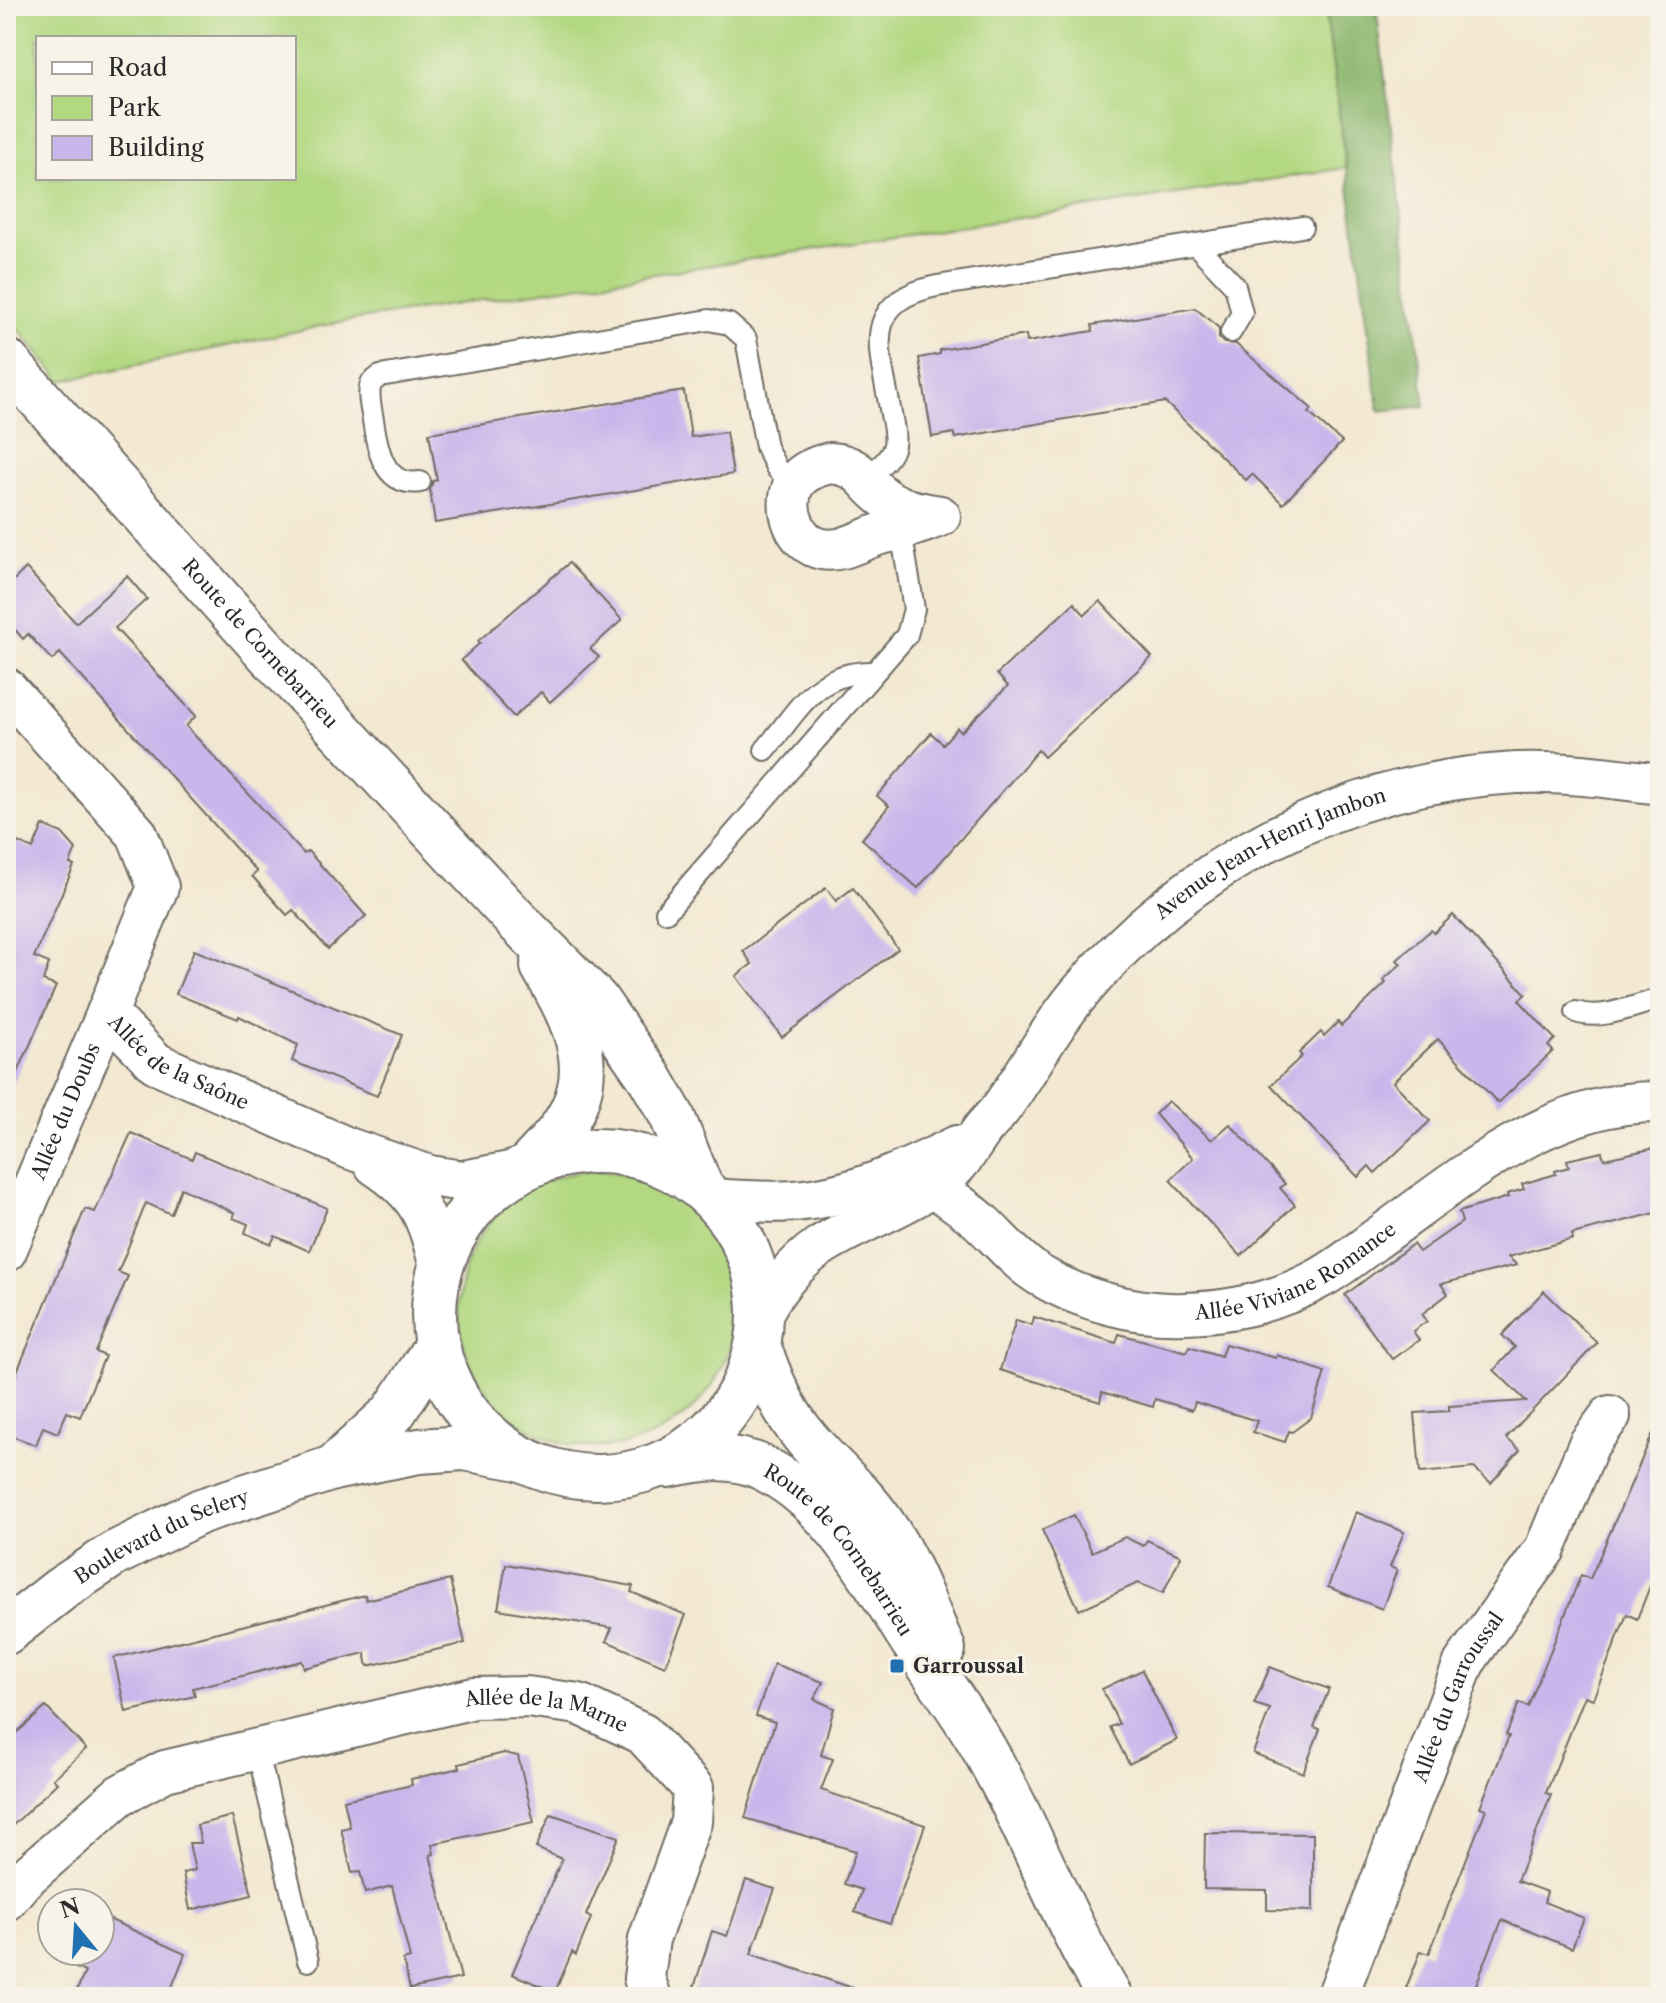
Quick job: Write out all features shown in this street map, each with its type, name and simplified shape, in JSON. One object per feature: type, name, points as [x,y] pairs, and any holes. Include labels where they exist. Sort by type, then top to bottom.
[{"type":"main road","name":"Route de Cornebarrieu","points":[[6,361],[156,531],[518,922],[596,1000],[628,1044],[672,1116],[707,1192]]},
{"type":"main road","name":"Route de Cornebarrieu","points":[[518,922],[574,1024],[584,1071],[574,1107],[559,1132],[524,1167]]},
{"type":"main road","points":[[604,1150],[630,1153],[655,1161],[679,1171],[707,1192],[739,1231],[759,1286],[760,1330],[750,1374],[718,1424],[696,1444],[671,1460],[643,1471],[611,1476],[579,1476],[548,1470],[519,1458],[489,1437],[465,1411],[447,1381],[436,1347],[433,1307],[440,1267],[452,1238],[469,1211],[493,1188],[524,1167],[553,1156],[604,1150]]},
{"type":"main road","name":"Route de Cornebarrieu","points":[[760,1330],[774,1389],[789,1416],[807,1440],[863,1496],[903,1557],[950,1664],[977,1737]]},
{"type":"main road","name":"Boulevard du Selery","points":[[333,1468],[393,1413],[436,1347]]},
{"type":"main road","name":"Boulevard du Selery","points":[[6,1632],[114,1554],[201,1511],[333,1468],[419,1451],[464,1448],[519,1458]]},
{"type":"main road","name":"Route de Cornebarrieu","points":[[643,1471],[715,1457],[761,1467],[801,1492],[852,1548],[977,1737],[1043,1863],[1083,1952],[1110,1997]]},
{"type":"main road","name":"Route de Cornebarrieu","points":[[1043,1863],[1139,1997]]},
{"type":"street","points":[[830,463],[845,464],[866,478],[891,502],[911,511],[940,516],[844,548],[823,549],[804,540],[792,520],[790,507],[795,484],[804,473],[830,463]]},
{"type":"street","name":"Allée de la Saône","points":[[6,688],[137,834],[158,887],[107,1013],[156,1063],[348,1148],[430,1176],[463,1181],[524,1167]]},
{"type":"street","name":"Avenue Jean-Henri Jambon","points":[[760,1330],[769,1300],[819,1247],[933,1186],[955,1167],[999,1112],[1075,998],[1131,937],[1222,866],[1326,813],[1361,801],[1449,781],[1515,773],[1556,773],[1660,784]]},
{"type":"street","name":"Allée du Doubs","points":[[6,1251],[107,1013]]},
{"type":"street","name":"Allée Viviane Romance","points":[[933,1186],[979,1220],[1020,1261],[1058,1284],[1109,1304],[1154,1313],[1223,1311],[1271,1299],[1324,1276],[1486,1162],[1541,1129],[1612,1105],[1660,1102]]},
{"type":"street","name":"Avenue Jean-Henri Jambon","points":[[707,1192],[786,1202],[837,1195],[930,1159],[984,1128]]},
{"type":"street","name":"Allée de la Saône","points":[[348,1148],[411,1192],[429,1227],[440,1267]]},
{"type":"street","name":"Allée du Garroussal","points":[[1337,1997],[1464,1663],[1545,1549],[1589,1444],[1610,1416]]},
{"type":"street","name":"Allée de la Marne","points":[[6,1900],[22,1881],[120,1795],[165,1771],[474,1698],[527,1697],[579,1704],[643,1734],[693,1788],[691,1822],[649,1939],[644,1978],[651,1997]]},
{"type":"lane","points":[[866,478],[885,462],[894,445],[879,338],[883,318],[904,296],[937,286],[1302,227]]},
{"type":"lane","points":[[1196,245],[1238,292],[1242,313],[1231,332]]},
{"type":"lane","points":[[420,482],[398,478],[385,467],[381,457],[369,396],[371,383],[380,376],[709,320],[729,324],[746,339],[766,447],[777,469],[795,484]]},
{"type":"lane","points":[[666,912],[907,635],[914,609],[901,531]]},
{"type":"lane","points":[[765,750],[819,686],[842,675],[873,672]]},
{"type":"lane","points":[[1576,1012],[1586,1016],[1598,1015],[1660,999]]},
{"type":"lane","points":[[257,1749],[308,1961]]},
{"type":"green space","points":[[6,6],[1325,6],[1346,168],[340,322],[61,381],[6,314]]},
{"type":"green space","points":[[1325,6],[1376,6],[1425,406],[1379,411]]},
{"type":"green space","points":[[597,1171],[624,1174],[650,1182],[694,1212],[724,1256],[732,1282],[735,1309],[732,1336],[724,1362],[694,1406],[650,1436],[624,1444],[597,1447],[570,1444],[544,1436],[500,1406],[470,1362],[462,1336],[459,1309],[462,1282],[470,1256],[500,1212],[544,1182],[570,1174]]},
{"type":"building","points":[[1195,308],[1219,328],[1219,338],[1224,343],[1236,344],[1312,409],[1309,413],[1342,442],[1283,504],[1252,474],[1246,480],[1165,402],[955,438],[954,433],[932,437],[919,358],[940,354],[940,350],[1026,335],[1027,342],[1093,331],[1092,325]]},
{"type":"building","points":[[684,391],[691,437],[726,432],[733,474],[435,523],[430,490],[433,481],[437,480],[429,433]]},
{"type":"building","points":[[569,563],[622,620],[590,649],[599,657],[550,702],[541,692],[514,717],[461,660],[480,643],[478,641]]},
{"type":"building","points":[[26,568],[76,623],[127,576],[147,599],[115,628],[196,716],[186,726],[304,854],[308,851],[366,916],[328,949],[293,910],[287,915],[252,876],[257,872],[60,653],[52,660],[28,634],[23,639],[6,619],[6,588]]},
{"type":"building","points":[[1100,601],[1152,657],[1044,757],[1038,750],[918,888],[862,839],[889,806],[877,796],[931,733],[943,744],[957,728],[961,732],[1008,686],[997,674],[1074,603],[1085,615]]},
{"type":"building","points":[[43,825],[62,833],[76,849],[70,864],[74,866],[34,957],[49,963],[43,981],[56,986],[6,1099],[6,837],[33,849]]},
{"type":"building","points":[[826,888],[836,901],[853,888],[898,949],[782,1037],[736,976],[752,964],[743,951]]},
{"type":"building","points":[[1453,915],[1526,994],[1519,1000],[1555,1039],[1548,1046],[1553,1051],[1498,1103],[1438,1039],[1393,1082],[1430,1121],[1375,1173],[1369,1166],[1358,1177],[1271,1085],[1302,1056],[1299,1053],[1321,1032],[1324,1036],[1338,1022],[1341,1026],[1386,983],[1383,980],[1401,964],[1397,960]]},
{"type":"building","points":[[194,950],[402,1035],[377,1096],[292,1061],[298,1045],[239,1016],[238,1019],[176,994]]},
{"type":"building","points":[[1168,1101],[1212,1140],[1230,1124],[1285,1184],[1280,1188],[1295,1205],[1241,1256],[1170,1180],[1193,1158],[1155,1114]]},
{"type":"building","points":[[131,1133],[192,1159],[195,1152],[327,1208],[309,1251],[275,1236],[271,1244],[245,1233],[248,1224],[233,1218],[235,1213],[181,1188],[171,1214],[146,1203],[118,1272],[128,1276],[96,1352],[105,1356],[80,1417],[67,1412],[58,1433],[43,1427],[36,1445],[6,1434],[6,1398],[85,1209],[95,1212]]},
{"type":"building","points":[[1660,1147],[1660,1212],[1572,1234],[1573,1239],[1508,1257],[1517,1265],[1441,1284],[1448,1294],[1422,1314],[1427,1321],[1413,1331],[1419,1340],[1392,1359],[1345,1295],[1413,1244],[1419,1252],[1462,1222],[1459,1212],[1508,1197],[1507,1194],[1524,1189],[1522,1184],[1556,1174],[1555,1171],[1569,1167],[1567,1160],[1602,1152],[1604,1159]]},
{"type":"building","points":[[1544,1291],[1597,1343],[1506,1438],[1520,1450],[1491,1483],[1474,1468],[1420,1473],[1415,1413],[1449,1411],[1449,1406],[1526,1401],[1494,1370],[1515,1347],[1502,1335]]},
{"type":"building","points":[[1034,1317],[1116,1343],[1119,1334],[1187,1352],[1189,1346],[1221,1356],[1225,1344],[1276,1358],[1277,1355],[1325,1372],[1311,1418],[1289,1431],[1285,1442],[1253,1432],[1257,1421],[1195,1402],[1192,1410],[1155,1399],[1153,1407],[1102,1392],[1100,1402],[1000,1370],[1016,1320],[1032,1325]]},
{"type":"building","points":[[1660,1417],[1660,1584],[1652,1581],[1637,1619],[1627,1614],[1593,1699],[1585,1696],[1546,1793],[1551,1795],[1517,1881],[1547,1892],[1544,1902],[1584,1918],[1572,1948],[1502,1920],[1471,1997],[1429,1997],[1406,1988],[1421,1951],[1429,1954],[1486,1809],[1480,1807],[1519,1703],[1528,1707],[1581,1575],[1590,1579]]},
{"type":"building","points":[[1356,1512],[1404,1532],[1390,1567],[1397,1570],[1382,1609],[1328,1587]]},
{"type":"building","points":[[1074,1515],[1092,1552],[1125,1537],[1143,1546],[1147,1540],[1181,1556],[1163,1593],[1138,1583],[1079,1610],[1042,1530]]},
{"type":"building","points":[[506,1564],[633,1586],[631,1592],[686,1615],[665,1666],[606,1641],[612,1628],[498,1609]]},
{"type":"building","points":[[450,1580],[465,1643],[368,1666],[365,1653],[304,1668],[302,1661],[193,1688],[195,1696],[126,1712],[114,1658],[365,1595],[366,1600]]},
{"type":"building","points":[[774,1664],[823,1682],[814,1699],[834,1708],[821,1755],[833,1759],[821,1790],[925,1825],[890,1924],[855,1912],[862,1890],[844,1884],[856,1851],[745,1818],[775,1722],[756,1716]]},
{"type":"building","points":[[1270,1667],[1329,1689],[1314,1727],[1320,1729],[1303,1773],[1253,1753],[1270,1709],[1254,1704]]},
{"type":"building","points":[[1142,1670],[1177,1740],[1129,1764],[1110,1727],[1119,1724],[1102,1689]]},
{"type":"building","points":[[46,1707],[86,1749],[53,1779],[57,1783],[6,1832],[6,1742]]},
{"type":"building","points":[[504,1753],[518,1756],[534,1822],[432,1844],[434,1854],[430,1855],[461,1978],[410,1989],[403,1960],[410,1958],[392,1886],[365,1893],[360,1872],[352,1873],[341,1829],[350,1827],[344,1800],[412,1785],[411,1779],[460,1768],[459,1764]]},
{"type":"building","points":[[551,1814],[619,1837],[586,1915],[591,1918],[576,1955],[572,1952],[555,1992],[512,1974],[562,1859],[536,1848]]},
{"type":"building","points":[[232,1816],[252,1895],[190,1910],[183,1873],[195,1870],[189,1843],[201,1843],[197,1825]]},
{"type":"building","points":[[1205,1833],[1313,1834],[1313,1911],[1267,1910],[1267,1890],[1204,1889]]},
{"type":"building","points":[[746,1880],[775,1889],[751,1954],[862,1991],[861,1997],[691,1997],[712,1931],[727,1936]]},
{"type":"building","points":[[116,1922],[185,1954],[168,1997],[74,1997],[85,1972],[76,1968],[116,1967]]},
{"type":"place","name":"Garroussal","points":[[897,1666]]}]
